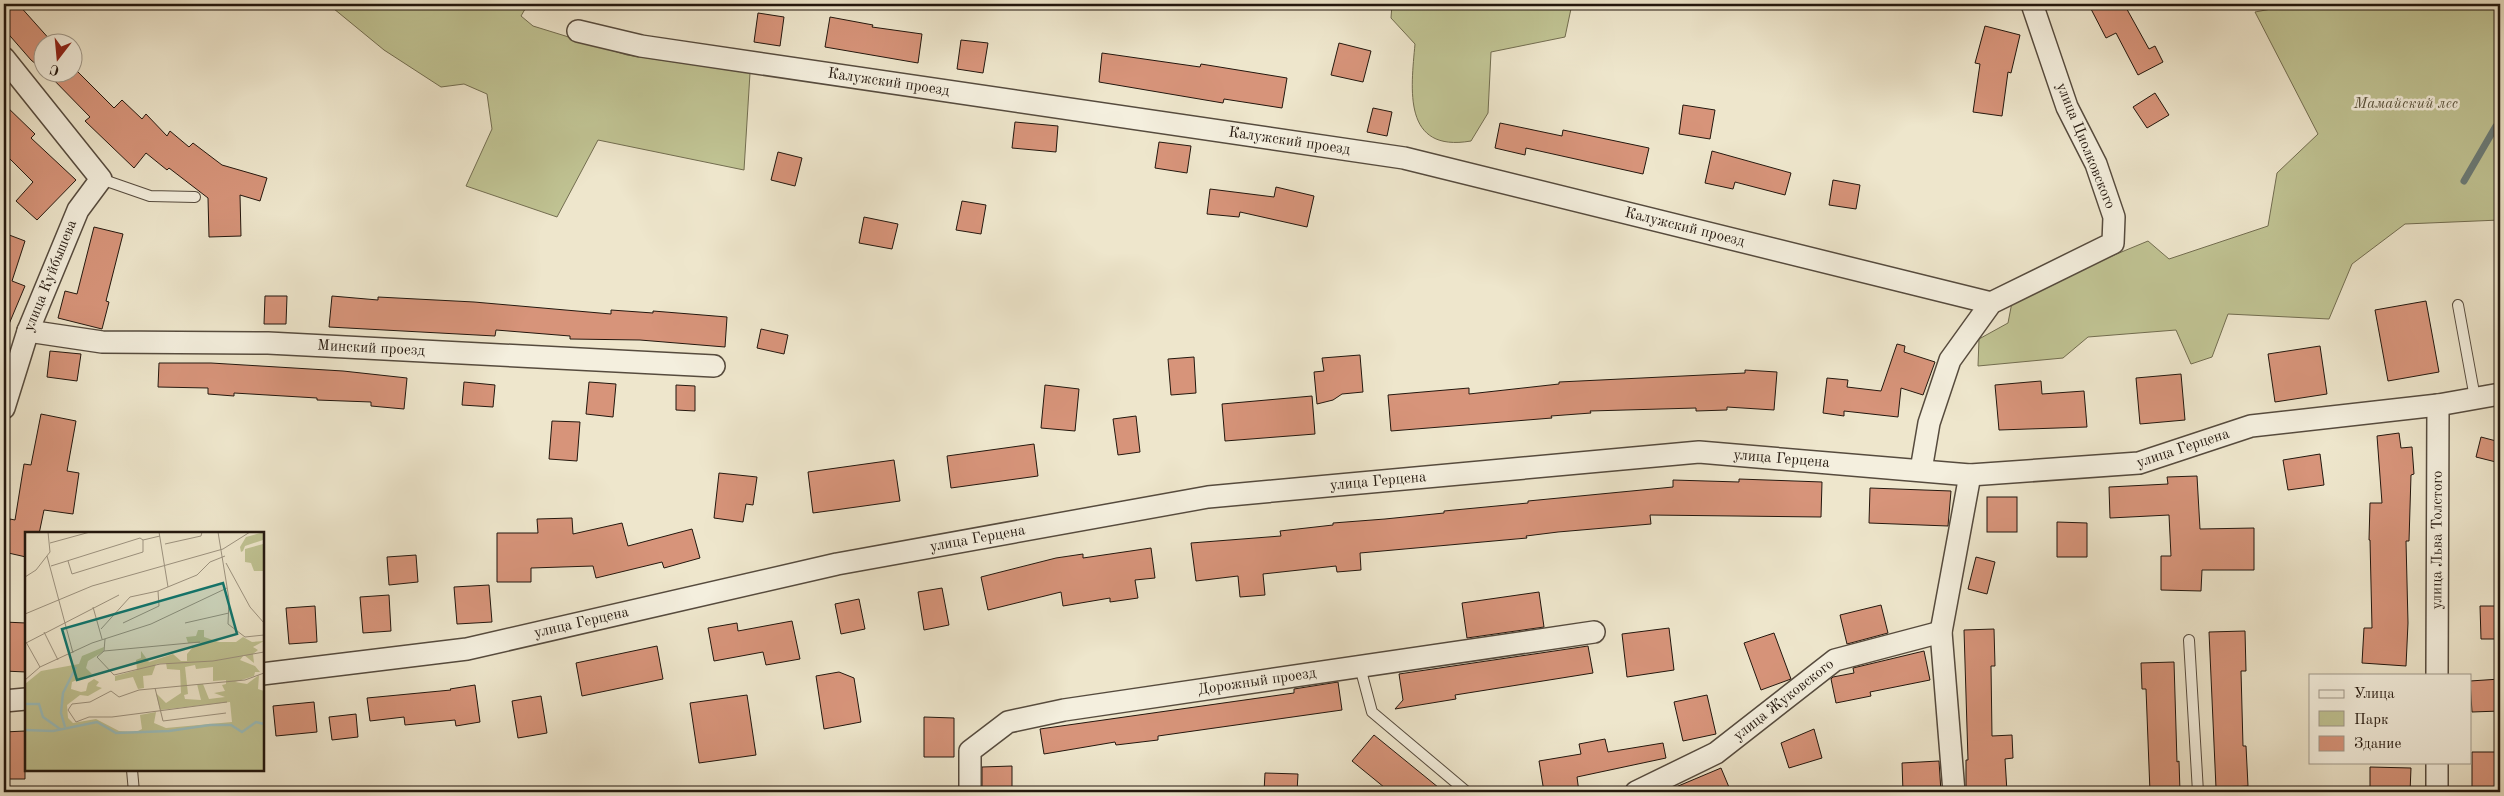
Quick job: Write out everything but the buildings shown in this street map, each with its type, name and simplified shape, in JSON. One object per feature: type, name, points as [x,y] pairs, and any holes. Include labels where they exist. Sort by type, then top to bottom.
[{"type":"street","name":"улица Циолковского","points":[[1921,470],[1929,423],[1950,360],[1991,303],[2113,243],[2114,217],[2111,208],[2096,164],[2067,107],[2032,4]]},
{"type":"street","name":"Калужский проезд","points":[[578,31],[650,47],[1404,158],[1991,303]]},
{"type":"street","points":[[4,58],[102,179]]},
{"type":"street","name":"улица Куйбышева","points":[[4,408],[28,331],[78,210],[102,179]]},
{"type":"street","name":"Минский проезд","points":[[28,331],[102,342],[268,343],[714,366]]},
{"type":"street","name":"улица Герцена","points":[[264,674],[466,649],[837,564],[1208,497],[1699,452],[1970,475],[2139,463],[2251,426],[2438,405],[2500,394]]},
{"type":"street","name":"улица Льва Толстого","points":[[2436,674],[2438,405]]},
{"type":"street","points":[[1954,792],[1941,632],[1970,475]]},
{"type":"street","name":"Дорожный проезд","points":[[970,792],[970,752],[1008,722],[1064,710],[1594,632]]},
{"type":"street","name":"улица Жуковского","points":[[1636,792],[1716,753],[1835,660],[1941,632]]},
{"type":"street","points":[[4,701],[25,699]]},
{"type":"street","points":[[2437,764],[2437,792]]},
{"type":"lane","points":[[102,179],[150,196],[195,197]]},
{"type":"lane","points":[[2458,305],[2475,398]]},
{"type":"lane","points":[[2189,640],[2198,792]]},
{"type":"lane","points":[[1360,667],[1372,712],[1467,792]]},
{"type":"lane","points":[[132,771],[134,792]]},
{"type":"green space","points":[[328,4],[528,4],[521,16],[533,26],[627,55],[750,73],[744,170],[598,140],[557,217],[466,186],[492,129],[487,94],[464,84],[441,87],[384,50]]},
{"type":"green space","points":[[1392,4],[1572,4],[1565,37],[1491,52],[1488,113],[1471,141],[1449,142],[1433,137],[1422,127],[1416,114],[1412,80],[1415,44],[1391,18]]},
{"type":"green space","name":"Мамайский лес","points":[[2298,4],[2371,4],[2408,9],[2448,4],[2500,4],[2500,220],[2405,224],[2352,264],[2329,319],[2228,314],[2212,357],[2191,364],[2176,330],[2088,337],[2063,358],[1978,366],[1979,339],[2008,323],[2013,297],[2148,241],[2169,259],[2268,226],[2277,173],[2318,134],[2255,12]]},
{"type":"waterway","points":[[2464,181],[2496,126],[2500,126]]}]
